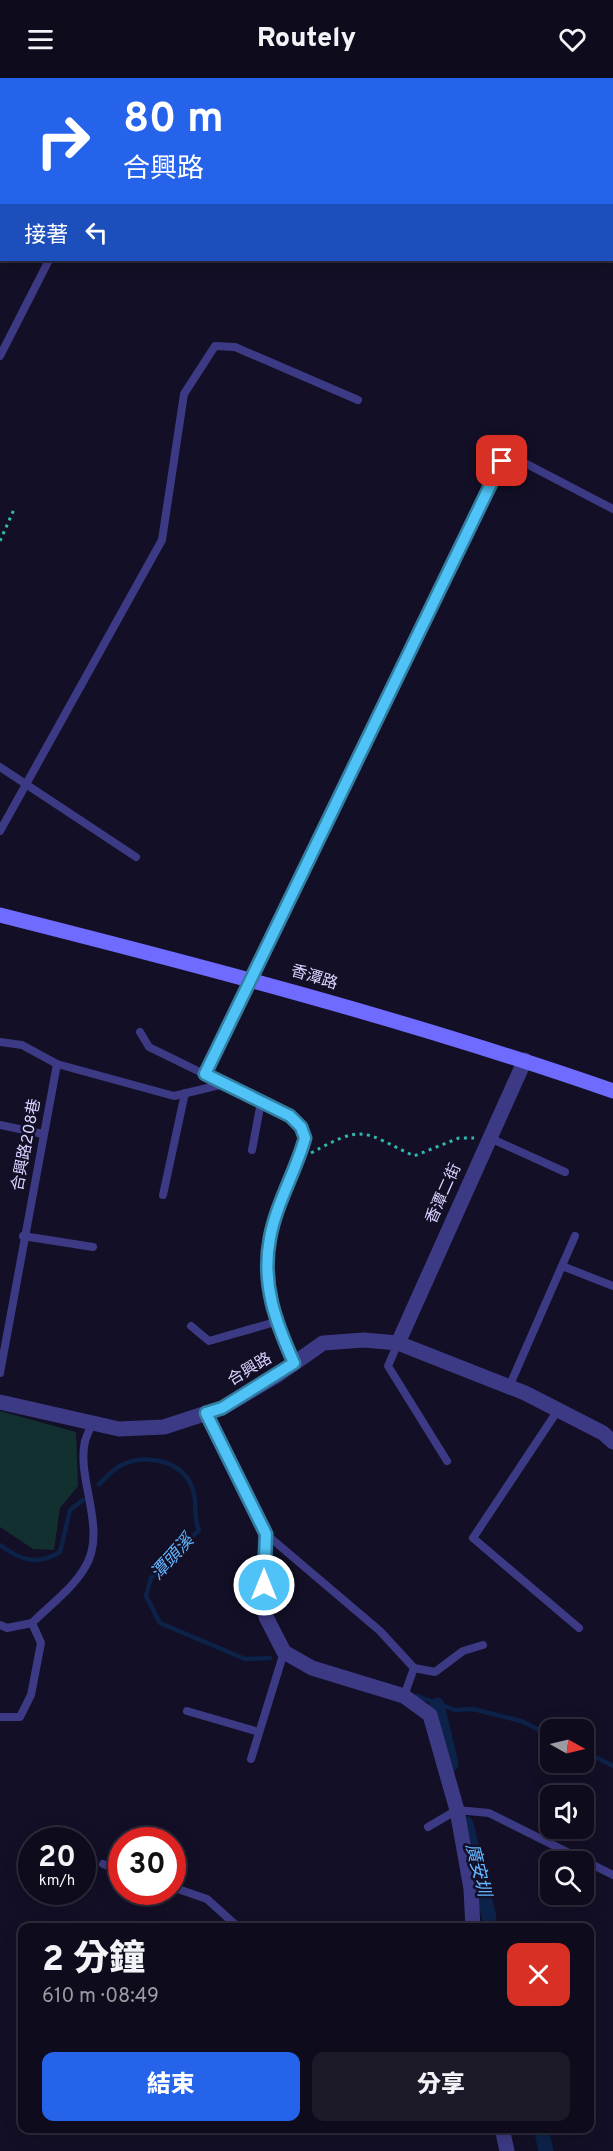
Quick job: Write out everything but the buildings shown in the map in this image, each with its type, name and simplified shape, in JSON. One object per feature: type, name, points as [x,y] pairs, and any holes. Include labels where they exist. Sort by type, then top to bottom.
[{"type":"street","name":"香潭路","points":[[0,915],[252,978],[525,1060],[613,1092]]},
{"type":"street","name":"香潭二街","points":[[398,1343],[525,1060]]},
{"type":"street","name":"合興路","points":[[0,1402],[119,1430],[164,1427],[222,1408],[323,1343],[364,1340],[398,1343],[509,1387],[603,1433],[613,1442]]},
{"type":"street","points":[[206,1413],[266,1534],[264,1569],[266,1617],[284,1653],[312,1668],[404,1696],[430,1715],[457,1810],[471,1889],[473,1923]]},
{"type":"street","points":[[503,2133],[507,2151]]},
{"type":"lane","points":[[0,356],[48,261]]},
{"type":"lane","points":[[0,831],[162,540],[184,394],[215,346],[235,347],[358,400]]},
{"type":"lane","points":[[205,1074],[502,461],[519,460],[613,508]]},
{"type":"lane","points":[[0,767],[136,857]]},
{"type":"lane","points":[[140,1032],[149,1047],[290,1116],[301,1127],[305,1138],[270,1238],[266,1279],[275,1322],[294,1363]]},
{"type":"lane","points":[[0,1042],[22,1045],[57,1064],[174,1096],[224,1084]]},
{"type":"lane","name":"合興路208巷","points":[[0,1373],[23,1236],[57,1064]]},
{"type":"lane","points":[[163,1195],[185,1093]]},
{"type":"lane","points":[[252,1150],[261,1102]]},
{"type":"lane","points":[[0,1125],[44,1134]]},
{"type":"lane","points":[[489,1137],[565,1172]]},
{"type":"lane","points":[[23,1236],[93,1247]]},
{"type":"lane","points":[[509,1387],[575,1236]]},
{"type":"lane","points":[[562,1266],[613,1287]]},
{"type":"lane","points":[[191,1326],[210,1341],[275,1322]]},
{"type":"lane","points":[[398,1343],[388,1366],[447,1461]]},
{"type":"lane","points":[[558,1410],[473,1538],[579,1628]]},
{"type":"lane","points":[[0,1625],[7,1628],[32,1623],[85,1568],[92,1549],[92,1518],[85,1441],[92,1423]]},
{"type":"lane","points":[[266,1534],[380,1631],[414,1668],[435,1672],[463,1651],[483,1645]]},
{"type":"lane","points":[[0,1716],[20,1717],[31,1695],[41,1643],[32,1623]]},
{"type":"lane","points":[[250,1759],[284,1653]]},
{"type":"lane","points":[[404,1696],[414,1668]]},
{"type":"lane","points":[[187,1711],[259,1732]]},
{"type":"lane","points":[[428,1827],[457,1810],[489,1813],[613,1875]]},
{"type":"lane","points":[[103,1864],[108,1866]]},
{"type":"lane","points":[[186,1892],[207,1899],[233,1923]]},
{"type":"path","points":[[0,541],[15,507]]},
{"type":"path","points":[[299,1159],[344,1135],[363,1132],[414,1156],[459,1138],[489,1137]]},
{"type":"green space","points":[[0,1411],[76,1432],[78,1486],[60,1508],[54,1550],[33,1549],[0,1527]]},
{"type":"waterway","name":"潭頭溪","points":[[99,1484],[120,1466],[142,1460],[165,1462],[184,1474],[194,1494],[199,1530],[151,1578],[146,1596],[160,1623],[245,1659],[270,1658]]},
{"type":"waterway","points":[[0,1545],[22,1557],[36,1560],[60,1552],[70,1510],[83,1500]]},
{"type":"waterway","name":"潭頭溪","points":[[417,1696],[455,1710],[473,1709],[521,1721],[540,1730]]},
{"type":"waterway","name":"廣安圳","points":[[437,1705],[451,1764]]},
{"type":"waterway","name":"潭頭溪","points":[[594,1756],[613,1766]]},
{"type":"waterway","name":"廣安圳","points":[[466,1824],[489,1917]]},
{"type":"waterway","name":"廣安圳","points":[[542,2133],[546,2151]]},
{"type":"route","points":[[264,1585],[266,1534],[206,1413],[222,1408],[294,1363],[275,1322],[266,1279],[270,1238],[305,1138],[301,1127],[290,1116],[205,1074],[502,461]]}]
